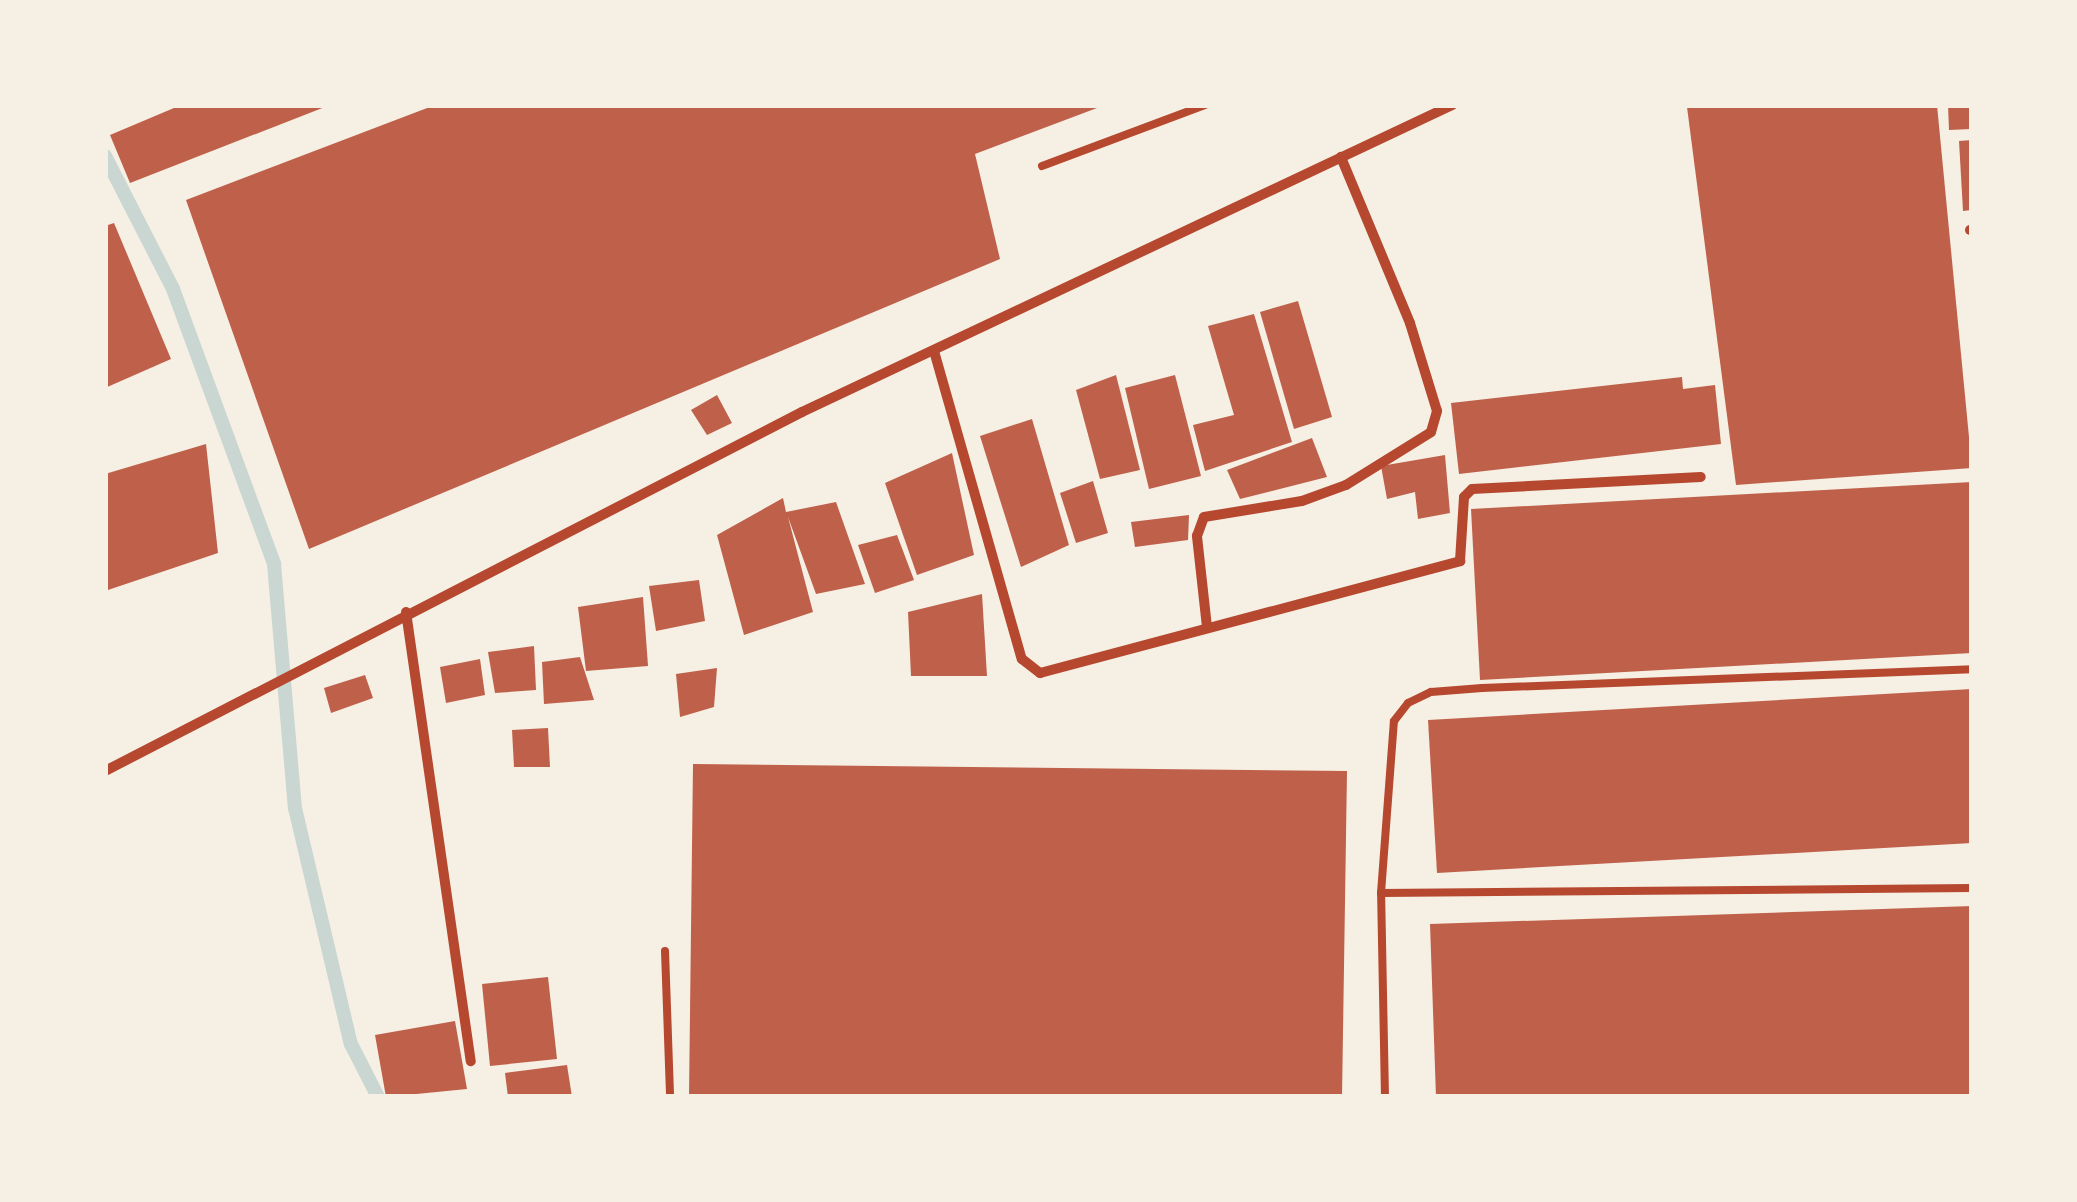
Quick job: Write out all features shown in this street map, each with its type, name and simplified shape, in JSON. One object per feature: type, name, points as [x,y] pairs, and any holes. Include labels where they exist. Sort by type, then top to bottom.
[{"type":"street","points":[[105,771],[406,612],[934,351],[1452,105]]},
{"type":"street","points":[[1208,627],[1196,536],[1204,517],[1302,500],[1346,485],[1431,432],[1437,411],[1410,323],[1341,156]]},
{"type":"street","points":[[934,351],[1026,666],[1048,674],[1208,627],[1460,561],[1469,490],[1701,477]]},
{"type":"street","points":[[406,612],[471,1061]]},
{"type":"lane","points":[[1042,166],[1204,105]]},
{"type":"lane","points":[[1385,1097],[1381,892],[1394,721],[1408,703],[1431,692],[1972,670]]},
{"type":"lane","points":[[1381,892],[1972,888]]},
{"type":"lane","points":[[665,951],[670,1097]]},
{"type":"building","points":[[181,105],[330,105],[130,183],[110,135]]},
{"type":"building","points":[[435,105],[1105,105],[975,154],[1000,259],[309,549],[186,200]]},
{"type":"building","points":[[1937,105],[1972,468],[1736,485],[1687,107]]},
{"type":"building","points":[[1948,105],[1972,105],[1972,129],[1949,130]]},
{"type":"building","points":[[1972,140],[1972,210],[1963,211],[1959,141]]},
{"type":"building","points":[[114,223],[171,359],[105,388],[105,226]]},
{"type":"building","points":[[1298,301],[1332,417],[1294,429],[1260,312]]},
{"type":"building","points":[[1254,314],[1292,442],[1205,471],[1193,425],[1234,415],[1208,326]]},
{"type":"building","points":[[1116,375],[1140,470],[1100,479],[1076,390]]},
{"type":"building","points":[[1175,375],[1201,476],[1149,489],[1125,388]]},
{"type":"building","points":[[1682,377],[1683,389],[1715,385],[1721,444],[1459,474],[1451,403]]},
{"type":"building","points":[[717,395],[732,423],[707,435],[691,410]]},
{"type":"building","points":[[1032,419],[1069,545],[1021,567],[980,436]]},
{"type":"building","points":[[1312,438],[1327,477],[1240,499],[1227,470]]},
{"type":"building","points":[[206,444],[218,553],[105,591],[105,474]]},
{"type":"building","points":[[952,453],[974,555],[917,575],[885,483]]},
{"type":"building","points":[[1445,455],[1450,513],[1418,519],[1415,492],[1387,499],[1381,466]]},
{"type":"building","points":[[1093,481],[1108,533],[1076,543],[1060,493]]},
{"type":"building","points":[[1972,482],[1972,653],[1480,680],[1471,509]]},
{"type":"building","points":[[783,498],[786,512],[836,502],[865,584],[816,594],[788,517],[813,612],[744,635],[717,535]]},
{"type":"building","points":[[1189,515],[1188,540],[1135,547],[1131,522]]},
{"type":"building","points":[[897,535],[914,580],[875,593],[858,545]]},
{"type":"building","points":[[699,580],[705,621],[656,631],[649,586]]},
{"type":"building","points":[[982,594],[987,676],[911,676],[908,612]]},
{"type":"building","points":[[643,597],[648,666],[586,671],[578,607]]},
{"type":"building","points":[[534,646],[536,690],[495,693],[488,652]]},
{"type":"building","points":[[580,657],[594,700],[544,704],[542,662]]},
{"type":"building","points":[[480,659],[485,695],[446,703],[440,667]]},
{"type":"building","points":[[717,668],[714,707],[680,717],[676,674]]},
{"type":"building","points":[[365,675],[373,698],[331,713],[324,688]]},
{"type":"building","points":[[1972,689],[1972,843],[1437,873],[1428,720]]},
{"type":"building","points":[[548,728],[550,767],[514,767],[512,730]]},
{"type":"building","points":[[693,764],[1347,771],[1342,1097],[689,1097]]},
{"type":"building","points":[[1972,906],[1972,1097],[1436,1097],[1430,924]]},
{"type":"building","points":[[548,977],[557,1059],[490,1066],[482,984]]},
{"type":"building","points":[[455,1021],[467,1089],[386,1097],[375,1035]]},
{"type":"building","points":[[567,1065],[572,1097],[508,1097],[505,1073]]},
{"type":"waterway","points":[[105,156],[173,289],[274,564],[295,808],[351,1044],[378,1097]]}]
